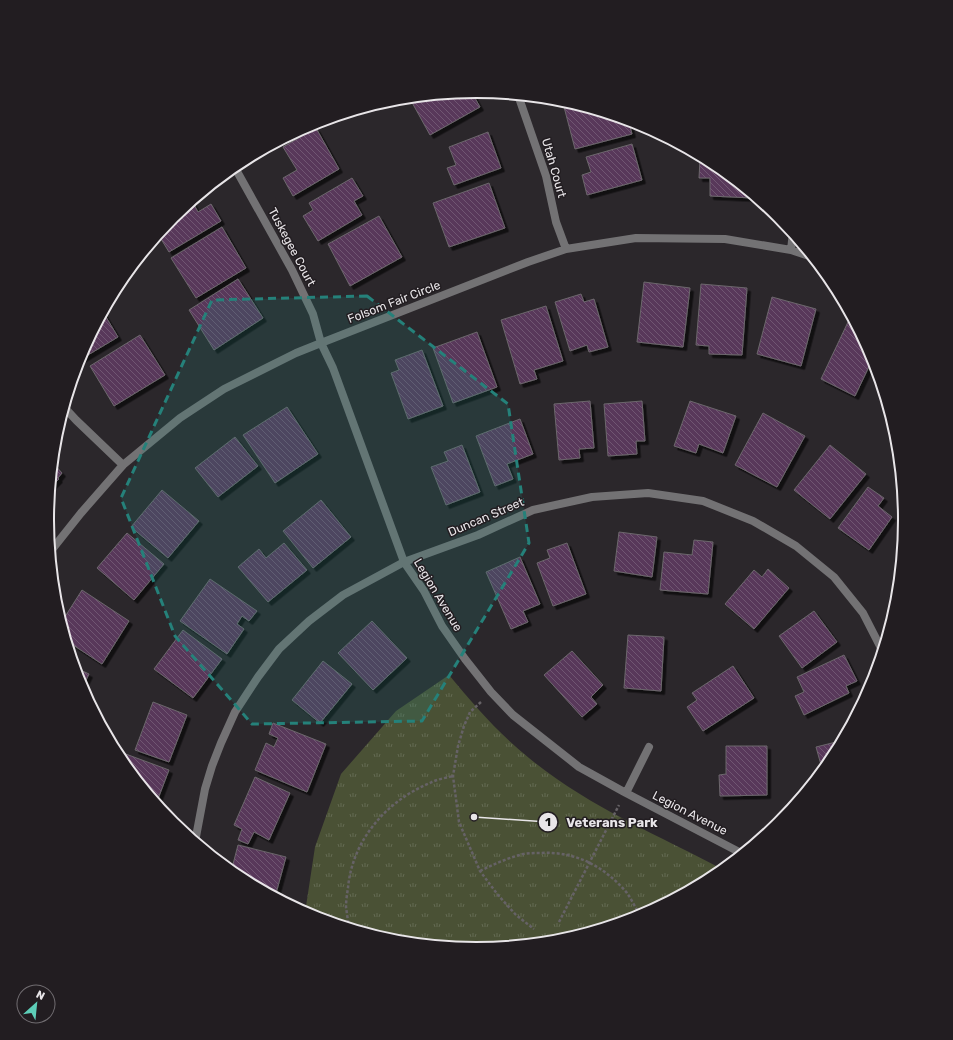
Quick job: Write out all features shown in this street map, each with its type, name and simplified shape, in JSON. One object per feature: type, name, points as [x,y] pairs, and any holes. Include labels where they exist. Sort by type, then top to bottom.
[{"type":"street","name":"Utah Court","points":[[520,100],[546,176],[556,222],[566,249]]},
{"type":"street","name":"Tuskegee Court","points":[[237,172],[292,270],[312,314],[321,343]]},
{"type":"street","name":"Folsom Fair Circle","points":[[55,546],[123,465],[180,418],[224,389],[296,353],[528,262],[566,249],[636,238],[725,239],[791,250],[805,255]]},
{"type":"street","points":[[791,250],[792,239]]},
{"type":"street","name":"Legion Avenue","points":[[321,343],[333,368],[404,562],[424,591],[442,626],[465,659],[491,692],[513,715],[578,767],[738,852]]},
{"type":"street","points":[[68,411],[123,465]]},
{"type":"street","name":"Duncan Street","points":[[196,836],[205,789],[212,766],[235,712],[279,649],[309,621],[343,595],[404,562],[478,535],[533,510],[592,497],[648,493],[703,501],[753,521],[796,546],[834,577],[863,613],[880,646]]},
{"type":"street","points":[[626,793],[649,747]]},
{"type":"path","points":[[491,692],[470,712],[458,746],[453,776],[459,822],[480,871],[498,895],[516,915],[534,929]]},
{"type":"path","points":[[348,922],[346,906],[349,878],[355,857],[366,835],[385,812],[409,793],[431,782],[453,776]]},
{"type":"path","points":[[559,922],[626,793]]},
{"type":"path","points":[[480,871],[503,860],[525,854],[554,852],[570,855],[590,862],[610,876],[628,894],[637,910]]},
{"type":"highlighted area","points":[[367,296],[508,404],[529,543],[422,721],[252,724],[175,636],[121,498],[212,300]]},
{"type":"green space","points":[[449,675],[497,729],[518,749],[551,775],[575,791],[624,819],[717,867],[688,886],[663,899],[612,920],[559,934],[504,942],[449,942],[421,939],[367,928],[341,920],[306,906],[315,847],[341,774],[396,711]]},
{"type":"building","points":[[449,98],[475,98],[480,107],[430,135],[412,103]]},
{"type":"building","points":[[564,107],[586,112],[630,127],[632,134],[575,149]]},
{"type":"building","points":[[317,129],[339,169],[293,196],[283,178],[297,170],[283,147]]},
{"type":"building","points":[[488,132],[501,168],[454,185],[447,168],[456,165],[449,147]]},
{"type":"building","points":[[632,144],[642,180],[587,195],[582,175],[591,172],[586,157]]},
{"type":"building","points":[[700,162],[750,198],[710,196],[710,178],[699,178]]},
{"type":"building","points":[[352,178],[363,196],[354,201],[362,215],[318,241],[303,216],[313,210],[309,203]]},
{"type":"building","points":[[489,183],[505,228],[449,247],[433,203]]},
{"type":"building","points":[[211,204],[221,221],[169,252],[161,239],[194,205],[198,212]]},
{"type":"building","points":[[379,216],[402,257],[350,286],[328,244]]},
{"type":"building","points":[[222,227],[246,268],[196,298],[171,258]]},
{"type":"building","points":[[238,279],[263,318],[214,350],[189,310]]},
{"type":"building","points":[[644,282],[690,288],[683,347],[637,342]]},
{"type":"building","points":[[701,284],[747,288],[742,355],[709,354],[709,346],[696,345]]},
{"type":"building","points":[[581,294],[584,302],[594,299],[608,347],[589,352],[587,345],[570,351],[555,302]]},
{"type":"building","points":[[772,297],[816,309],[801,366],[757,354]]},
{"type":"building","points":[[546,306],[563,361],[534,370],[537,379],[520,384],[501,320]]},
{"type":"building","points":[[106,318],[118,337],[87,355]]},
{"type":"building","points":[[848,322],[849,323],[870,365],[855,396],[821,379]]},
{"type":"building","points":[[477,332],[497,387],[453,403],[433,348]]},
{"type":"building","points":[[140,335],[165,375],[114,406],[90,366]]},
{"type":"building","points":[[422,350],[443,406],[408,419],[391,373],[399,370],[395,360]]},
{"type":"building","points":[[590,401],[594,448],[579,449],[580,458],[559,460],[554,404]]},
{"type":"building","points":[[642,401],[645,441],[636,441],[637,454],[608,456],[604,404]]},
{"type":"building","points":[[690,401],[736,416],[723,453],[699,444],[696,453],[674,446]]},
{"type":"building","points":[[287,407],[318,454],[275,483],[243,435]]},
{"type":"building","points":[[763,413],[805,436],[777,487],[735,465]]},
{"type":"building","points":[[520,419],[533,454],[507,464],[513,479],[495,486],[476,436]]},
{"type":"building","points":[[235,437],[258,466],[218,497],[195,468]]},
{"type":"building","points":[[462,445],[480,492],[446,505],[431,467],[448,461],[444,452]]},
{"type":"building","points":[[830,445],[866,474],[830,519],[794,490]]},
{"type":"building","points":[[58,468],[62,473],[58,478],[59,479],[56,482]]},
{"type":"building","points":[[868,487],[884,498],[878,506],[892,517],[869,550],[838,528]]},
{"type":"building","points":[[162,490],[199,521],[168,558],[131,527]]},
{"type":"building","points":[[321,500],[351,537],[313,568],[283,531]]},
{"type":"building","points":[[619,532],[657,537],[652,577],[614,571]]},
{"type":"building","points":[[127,533],[164,564],[134,600],[97,568]]},
{"type":"building","points":[[694,540],[713,542],[708,594],[660,590],[664,552],[692,555]]},
{"type":"building","points":[[284,543],[307,570],[268,602],[238,567],[259,549],[266,558]]},
{"type":"building","points":[[567,543],[586,594],[553,606],[537,563],[550,558],[547,550]]},
{"type":"building","points":[[520,557],[540,604],[523,611],[528,622],[511,629],[486,572]]},
{"type":"building","points":[[768,569],[789,588],[754,629],[725,604],[754,570],[762,577]]},
{"type":"building","points":[[210,579],[257,611],[249,621],[242,616],[237,624],[244,629],[227,654],[180,621]]},
{"type":"building","points":[[82,590],[129,621],[102,664],[73,645],[65,616]]},
{"type":"building","points":[[814,611],[837,642],[802,668],[779,636]]},
{"type":"building","points":[[372,621],[407,658],[373,690],[338,653]]},
{"type":"building","points":[[183,630],[222,659],[193,698],[154,669]]},
{"type":"building","points":[[628,635],[664,637],[661,691],[624,688]]},
{"type":"building","points":[[572,651],[603,685],[591,697],[597,704],[582,717],[544,675]]},
{"type":"building","points":[[844,655],[857,681],[846,686],[849,693],[804,715],[795,696],[804,692],[797,677]]},
{"type":"building","points":[[323,661],[352,684],[320,723],[292,700]]},
{"type":"building","points":[[733,666],[754,698],[703,731],[687,707],[697,700],[692,693]]},
{"type":"building","points":[[82,671],[89,674],[86,681]]},
{"type":"building","points":[[153,702],[187,715],[169,762],[135,750]]},
{"type":"building","points":[[273,723],[326,744],[307,792],[255,770],[266,743],[274,747],[278,738],[269,734]]},
{"type":"building","points":[[836,742],[821,765],[816,747]]},
{"type":"building","points":[[726,746],[767,746],[767,795],[720,796],[719,775],[726,774]]},
{"type":"building","points":[[124,753],[169,770],[158,798]]},
{"type":"building","points":[[255,777],[290,793],[269,840],[254,832],[248,844],[238,840],[242,829],[234,825]]},
{"type":"building","points":[[238,845],[286,857],[276,892],[233,865]]},
{"type":"place","name":"Veterans Park","points":[[474,817]]}]
